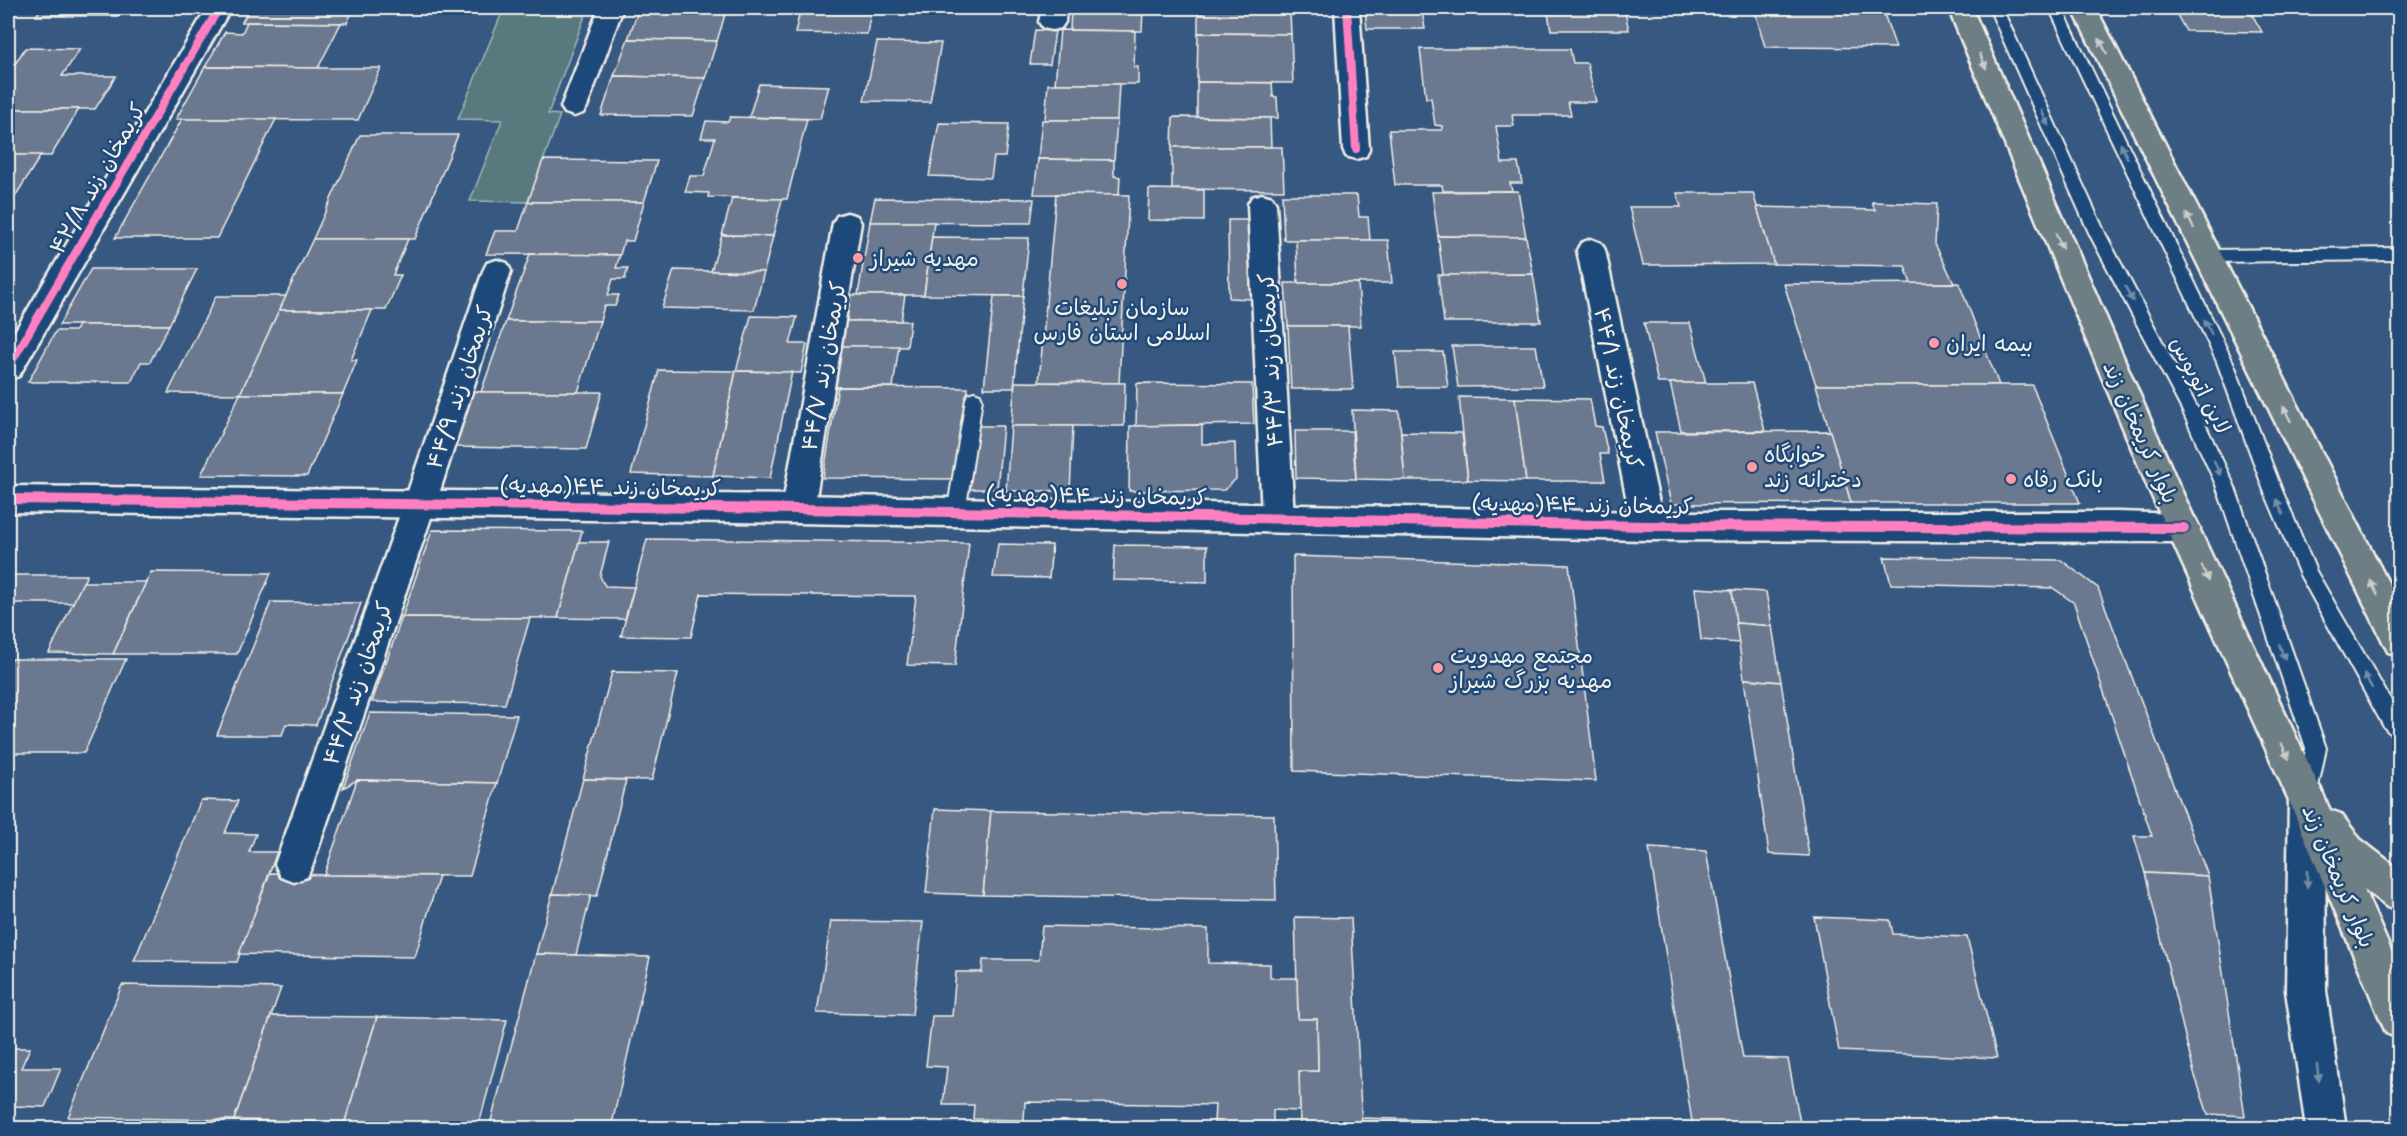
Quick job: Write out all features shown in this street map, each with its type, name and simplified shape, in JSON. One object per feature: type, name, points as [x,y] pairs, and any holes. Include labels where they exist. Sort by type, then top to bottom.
[{"type":"main road","name":"بلوار کریمخان زند","points":[[1960,8],[2162,483],[2307,799],[2400,1019]]},
{"type":"main road","points":[[2084,8],[2400,641]]},
{"type":"main road","points":[[2307,799],[2347,852],[2400,894]]},
{"type":"street","name":"کریمخان زند ۴۲/۸","points":[[8,368],[219,8]]},
{"type":"street","points":[[574,107],[611,8]]},
{"type":"street","points":[[1347,8],[1356,149]]},
{"type":"street","name":"کریمخان زند ۴۴/۳","points":[[1262,204],[1278,517]]},
{"type":"street","name":"کریمخان زند ۴۴/۷","points":[[798,509],[847,223]]},
{"type":"street","name":"کریمخان زند ۴۴/۱","points":[[1591,250],[1648,526]]},
{"type":"street","name":"کریمخان زند ۴۴/۹","points":[[420,503],[497,271]]},
{"type":"street","name":"کریمخان زند ۴۴(مهدیه)","points":[[8,499],[798,509],[1648,526],[2184,528]]},
{"type":"street","name":"کریمخان زند ۴۴/۲","points":[[294,864],[420,503]]},
{"type":"street","points":[[2307,799],[2306,991],[2326,1128]]},
{"type":"lane","name":"لاین اتوبوس","points":[[1995,8],[2098,235],[2190,410],[2225,485],[2316,748],[2307,799]]},
{"type":"lane","name":"لاین اتوبوس","points":[[2055,8],[2225,362],[2272,488],[2309,575],[2391,721],[2400,730]]},
{"type":"lane","points":[[2208,256],[2400,254]]},
{"type":"lane","points":[[956,513],[974,399]]},
{"type":"green space","points":[[504,8],[588,8],[548,114],[560,115],[528,202],[470,201],[502,120],[458,119]]},
{"type":"building","points":[[41,8],[124,8],[119,16],[36,16]]},
{"type":"building","points":[[250,8],[354,8],[347,23],[242,22]]},
{"type":"building","points":[[639,8],[727,8],[717,41],[628,39]]},
{"type":"building","points":[[1071,8],[1143,8],[1142,31],[1070,30]]},
{"type":"building","points":[[1204,8],[1287,8],[1287,13],[1290,13],[1291,34],[1198,33],[1198,14],[1203,14]]},
{"type":"building","points":[[1365,8],[1490,8],[1491,11],[1422,11],[1425,29],[1367,29]]},
{"type":"building","points":[[1547,8],[1624,8],[1629,30],[1551,30]]},
{"type":"building","points":[[1754,8],[1882,8],[1896,48],[1765,47]]},
{"type":"building","points":[[2173,8],[2244,8],[2250,11],[2262,32],[2186,31]]},
{"type":"building","points":[[800,11],[871,11],[867,34],[795,33]]},
{"type":"building","points":[[247,22],[341,23],[318,68],[205,67],[225,32],[242,33]]},
{"type":"building","points":[[1035,30],[1055,31],[1050,64],[1030,64]]},
{"type":"building","points":[[1060,30],[1135,31],[1134,67],[1138,67],[1138,84],[1055,84]]},
{"type":"building","points":[[1198,33],[1291,34],[1293,83],[1197,82]]},
{"type":"building","points":[[628,39],[717,41],[705,78],[614,76]]},
{"type":"building","points":[[877,42],[941,43],[930,102],[864,101]]},
{"type":"building","points":[[25,48],[80,49],[62,76],[116,76],[95,109],[8,109],[8,75]]},
{"type":"building","points":[[1420,49],[1570,49],[1573,63],[1587,63],[1596,102],[1568,102],[1571,115],[1512,115],[1514,126],[1496,126],[1502,163],[1518,163],[1522,183],[1510,183],[1512,191],[1443,191],[1442,185],[1395,185],[1389,130],[1442,130],[1442,126],[1435,125],[1431,98],[1426,98]]},
{"type":"building","points":[[205,67],[381,68],[358,120],[176,119]]},
{"type":"building","points":[[614,76],[705,78],[693,116],[601,115]]},
{"type":"building","points":[[1197,82],[1272,83],[1273,97],[1277,97],[1278,118],[1197,117]]},
{"type":"building","points":[[759,84],[829,86],[820,119],[749,117]]},
{"type":"building","points":[[1048,84],[1119,84],[1117,120],[1045,120]]},
{"type":"building","points":[[8,109],[79,109],[51,156],[8,155]]},
{"type":"building","points":[[730,117],[807,119],[787,199],[708,197],[709,193],[685,192],[690,176],[704,176],[715,138],[701,138],[706,121],[728,122]]},
{"type":"building","points":[[1173,117],[1270,118],[1271,147],[1172,147]]},
{"type":"building","points":[[182,119],[276,119],[217,238],[115,238]]},
{"type":"building","points":[[1042,120],[1117,120],[1114,160],[1038,159]]},
{"type":"building","points":[[939,123],[1009,124],[1005,157],[994,157],[991,178],[929,176]]},
{"type":"building","points":[[360,135],[458,135],[415,239],[313,239]]},
{"type":"building","points":[[1172,147],[1282,147],[1284,190],[1172,189]]},
{"type":"building","points":[[8,155],[41,155],[8,208]]},
{"type":"building","points":[[1038,159],[1114,160],[1114,176],[1120,177],[1119,195],[1034,194]]},
{"type":"building","points":[[543,160],[657,161],[644,202],[528,202]]},
{"type":"building","points":[[1149,189],[1204,190],[1204,221],[1148,220]]},
{"type":"building","points":[[1518,191],[1526,237],[1438,236],[1432,192]]},
{"type":"building","points":[[1677,193],[1753,193],[1774,264],[1643,265],[1629,207],[1681,207]]},
{"type":"building","points":[[1056,194],[1129,195],[1119,383],[1039,382]]},
{"type":"building","points":[[1282,195],[1357,195],[1359,217],[1368,217],[1370,240],[1284,240]]},
{"type":"building","points":[[732,198],[782,199],[773,236],[722,235]]},
{"type":"building","points":[[875,198],[1034,199],[1031,223],[870,222]]},
{"type":"building","points":[[528,202],[644,202],[633,241],[624,241],[620,255],[486,254],[495,231],[518,231]]},
{"type":"building","points":[[1872,202],[1937,204],[1935,244],[1954,283],[1911,284],[1905,266],[1774,264],[1757,207],[1875,210]]},
{"type":"building","points":[[1228,220],[1250,220],[1251,299],[1229,298]]},
{"type":"building","points":[[870,222],[934,222],[924,295],[858,295]]},
{"type":"building","points":[[722,235],[773,236],[764,272],[711,271]]},
{"type":"building","points":[[1438,236],[1526,237],[1533,274],[1443,275]]},
{"type":"building","points":[[932,237],[1029,238],[1023,296],[924,295]]},
{"type":"building","points":[[313,239],[408,239],[393,275],[401,275],[386,310],[279,310]]},
{"type":"building","points":[[1296,240],[1388,240],[1392,283],[1298,283]]},
{"type":"building","points":[[530,254],[620,255],[616,268],[628,268],[625,279],[613,279],[608,295],[619,295],[615,306],[604,306],[600,321],[506,321]]},
{"type":"building","points":[[91,269],[197,269],[169,325],[59,325]]},
{"type":"building","points":[[674,270],[764,272],[754,310],[662,308]]},
{"type":"building","points":[[1533,274],[1541,322],[1444,322],[1438,275]]},
{"type":"building","points":[[1285,283],[1358,283],[1361,326],[1288,326]]},
{"type":"building","points":[[1959,283],[1999,385],[1816,385],[1784,284]]},
{"type":"building","points":[[848,295],[905,295],[901,321],[843,321]]},
{"type":"building","points":[[216,296],[286,296],[240,394],[168,393]]},
{"type":"building","points":[[994,296],[1023,296],[1014,388],[984,388]]},
{"type":"building","points":[[279,310],[372,310],[351,360],[357,360],[343,394],[240,394]]},
{"type":"building","points":[[751,316],[797,317],[790,344],[807,344],[801,373],[736,371]]},
{"type":"building","points":[[506,321],[600,321],[578,392],[481,392]]},
{"type":"building","points":[[843,321],[910,321],[907,347],[839,346]]},
{"type":"building","points":[[1644,323],[1690,323],[1706,383],[1658,383]]},
{"type":"building","points":[[78,325],[169,325],[150,362],[141,362],[131,382],[28,382],[56,331],[75,331]]},
{"type":"building","points":[[1288,326],[1348,326],[1353,389],[1291,389]]},
{"type":"building","points":[[839,346],[899,346],[893,387],[831,387]]},
{"type":"building","points":[[1452,346],[1536,346],[1543,386],[1458,387]]},
{"type":"building","points":[[1395,352],[1443,352],[1448,387],[1399,387]]},
{"type":"building","points":[[659,370],[736,371],[713,476],[631,474]]},
{"type":"building","points":[[736,371],[792,372],[770,478],[713,476]]},
{"type":"building","points":[[1015,382],[1125,383],[1124,426],[1011,426]]},
{"type":"building","points":[[1137,383],[1252,384],[1254,424],[1136,426]]},
{"type":"building","points":[[1670,383],[1752,383],[1765,431],[1681,431]]},
{"type":"building","points":[[1816,385],[2032,385],[2080,503],[1851,503]]},
{"type":"building","points":[[838,387],[968,388],[958,479],[823,478]]},
{"type":"building","points":[[473,391],[602,392],[586,449],[454,447]]},
{"type":"building","points":[[240,394],[343,394],[307,476],[201,475]]},
{"type":"building","points":[[1459,397],[1515,398],[1526,481],[1468,480]]},
{"type":"building","points":[[1515,398],[1590,399],[1595,426],[1602,427],[1608,454],[1600,454],[1605,481],[1526,481]]},
{"type":"building","points":[[1352,410],[1399,411],[1405,480],[1356,479]]},
{"type":"building","points":[[1202,425],[1202,444],[1235,443],[1236,479],[1224,490],[1129,491],[1130,426]]},
{"type":"building","points":[[977,426],[1003,426],[997,489],[970,489]]},
{"type":"building","points":[[1011,426],[1073,426],[1070,491],[1006,491]]},
{"type":"building","points":[[1295,431],[1352,431],[1356,479],[1296,478]]},
{"type":"building","name":"خوابگاه دخترانه زند","points":[[1830,431],[1851,503],[1671,504],[1655,432]]},
{"type":"building","points":[[1401,432],[1462,433],[1468,480],[1405,480]]},
{"type":"building","points":[[432,530],[582,531],[558,618],[402,617]]},
{"type":"building","points":[[647,539],[969,543],[955,666],[907,665],[916,596],[701,594],[691,637],[621,636]]},
{"type":"building","points":[[579,542],[609,542],[600,576],[605,586],[634,587],[625,619],[558,618]]},
{"type":"building","points":[[998,544],[1052,545],[1049,578],[993,577]]},
{"type":"building","points":[[1115,545],[1207,546],[1207,582],[1113,580]]},
{"type":"building","name":"مجتمع مهدویت مهدیه بزرگ شیراز","points":[[1293,556],[1569,565],[1596,781],[1294,771]]},
{"type":"building","points":[[1884,557],[2061,560],[2098,588],[2208,876],[2145,873],[2134,836],[2152,836],[2074,603],[2053,588],[1891,584]]},
{"type":"building","points":[[151,572],[271,573],[237,654],[113,654]]},
{"type":"building","points":[[8,575],[87,575],[73,603],[8,603]]},
{"type":"building","points":[[83,582],[146,582],[113,654],[49,653]]},
{"type":"building","points":[[1695,588],[1732,590],[1739,643],[1701,640]]},
{"type":"building","points":[[1732,590],[1766,592],[1772,626],[1736,623]]},
{"type":"building","points":[[271,602],[361,603],[316,725],[286,724],[282,735],[217,735]]},
{"type":"building","points":[[402,617],[530,618],[505,704],[372,702]]},
{"type":"building","points":[[1736,623],[1772,626],[1781,682],[1744,679]]},
{"type":"building","points":[[8,659],[126,659],[84,753],[8,753]]},
{"type":"building","points":[[612,672],[678,673],[652,780],[583,779]]},
{"type":"building","points":[[1744,679],[1781,682],[1809,856],[1769,854]]},
{"type":"building","points":[[370,713],[517,715],[497,783],[357,780],[343,788]]},
{"type":"building","points":[[583,779],[626,780],[597,896],[552,894]]},
{"type":"building","points":[[357,780],[497,783],[470,876],[324,875]]},
{"type":"building","points":[[201,800],[238,801],[225,833],[256,834],[249,852],[277,852],[237,962],[134,961]]},
{"type":"building","points":[[935,809],[991,811],[983,895],[926,893]]},
{"type":"building","points":[[991,811],[1274,815],[1276,900],[983,895]]},
{"type":"building","points":[[1649,848],[1706,851],[1743,1058],[1788,1059],[1801,1128],[1693,1128]]},
{"type":"building","points":[[270,873],[439,876],[415,957],[239,954]]},
{"type":"building","points":[[2145,873],[2208,876],[2245,1116],[2208,1114],[2194,1073]]},
{"type":"building","points":[[552,894],[591,895],[576,955],[536,954]]},
{"type":"building","points":[[1295,917],[1351,918],[1362,1128],[1300,1128],[1299,1071],[1318,1071],[1317,1019],[1298,1019]]},
{"type":"building","points":[[1814,917],[1890,920],[1893,934],[1967,937],[1997,1058],[1839,1051]]},
{"type":"building","points":[[831,921],[923,922],[912,1015],[817,1013]]},
{"type":"building","points":[[1042,926],[1208,929],[1208,963],[1270,964],[1270,978],[1297,978],[1298,1019],[1317,1019],[1318,1071],[1299,1071],[1300,1111],[1273,1110],[1273,1125],[1214,1123],[1215,1105],[1025,1102],[1024,1120],[973,1119],[974,1105],[943,1105],[947,1067],[926,1066],[932,1016],[952,1016],[956,972],[982,972],[983,960],[1039,960]]},
{"type":"building","points":[[536,954],[650,957],[611,1128],[489,1128]]},
{"type":"building","points":[[122,985],[281,988],[234,1120],[68,1117]]},
{"type":"building","points":[[271,1016],[377,1017],[345,1122],[234,1120]]},
{"type":"building","points":[[377,1017],[507,1020],[478,1128],[343,1128]]},
{"type":"building","points":[[8,1048],[30,1048],[21,1068],[61,1068],[45,1107],[8,1106]]},
{"type":"building","points":[[1361,1118],[1428,1120],[1429,1128],[1362,1128]]},
{"type":"cycle path","points":[[8,368],[219,8]]},
{"type":"cycle path","points":[[1347,8],[1356,149]]},
{"type":"cycle path","points":[[8,499],[798,509],[1648,526],[2184,528]]},
{"type":"place","name":"مهدیه شیراز","points":[[858,258]]},
{"type":"place","name":"سازمان تبلیغات اسلامی استان فارس","points":[[1122,284]]},
{"type":"place","name":"بیمه ایران","points":[[1934,343]]},
{"type":"place","name":"خوابگاه دخترانه زند","points":[[1752,467]]},
{"type":"place","name":"بانک رفاه","points":[[2011,479]]},
{"type":"place","name":"مجتمع مهدویت مهدیه بزرگ شیراز","points":[[1438,668]]}]
